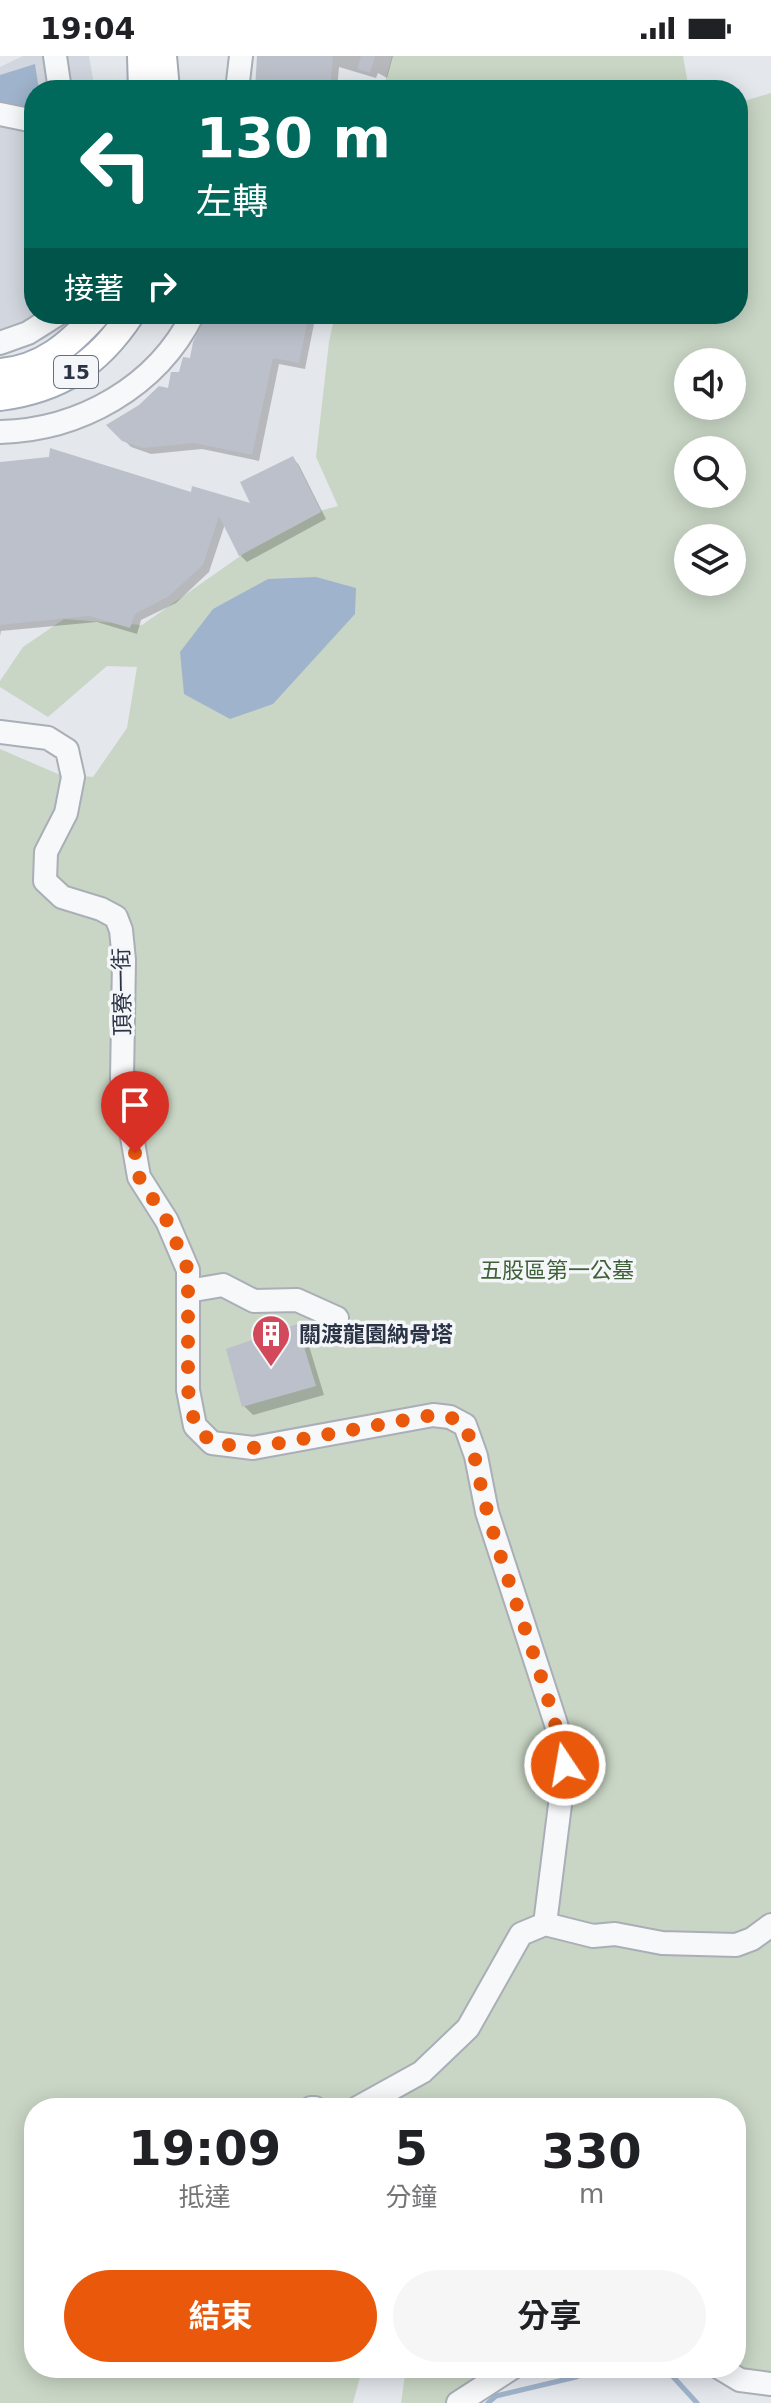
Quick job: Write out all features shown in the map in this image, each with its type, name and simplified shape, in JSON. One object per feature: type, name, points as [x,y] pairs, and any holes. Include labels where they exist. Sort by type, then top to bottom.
[{"type":"main road","points":[[141,56],[142,80]]},
{"type":"main road","points":[[163,56],[165,80]]},
{"type":"main road","points":[[0,372],[14,371],[49,359],[88,324]]},
{"type":"main road","name":"15","points":[[0,397],[46,387],[78,371],[104,351],[124,324]]},
{"type":"street","points":[[55,56],[59,80]]},
{"type":"street","points":[[238,80],[241,56]]},
{"type":"street","points":[[0,114],[24,119]]},
{"type":"street","points":[[0,343],[42,324]]},
{"type":"street","points":[[0,432],[44,428],[96,410],[147,375],[170,351],[187,324]]},
{"type":"street","name":"頂寮一街","points":[[0,732],[48,738],[67,750],[73,777],[66,813],[46,852],[45,881],[62,897],[116,917],[121,930],[124,960],[122,1079],[139,1177],[167,1221],[188,1270],[188,1390],[195,1426],[212,1443],[253,1448],[433,1415],[450,1417],[465,1425],[476,1456],[487,1512],[556,1724],[565,1765],[545,1924]]},
{"type":"street","points":[[188,1291],[223,1285],[254,1301],[297,1300],[337,1318]]},
{"type":"street","points":[[375,2098],[422,2072],[468,2028],[521,1934],[545,1924],[593,1936],[615,1934],[662,1943],[736,1945],[752,1939],[771,1925]]},
{"type":"street","points":[[458,2403],[497,2378]]},
{"type":"street","points":[[737,2378],[771,2384]]},
{"type":"shaded area","points":[[23,56],[89,56],[93,80],[24,80],[24,324],[68,324],[42,340],[0,350],[0,67]]},
{"type":"green space","points":[[392,56],[683,56],[687,80],[386,80]]},
{"type":"green space","name":"五股區第一公墓","points":[[771,93],[771,2381],[746,2372],[746,2098],[24,2098],[24,2378],[360,2378],[353,2403],[0,2403],[0,749],[58,774],[93,777],[127,728],[137,667],[107,666],[48,717],[0,687],[0,681],[23,647],[64,619],[142,625],[296,517],[338,506],[316,457],[333,324],[748,324],[748,100]]},
{"type":"green space","points":[[405,2378],[483,2378],[456,2403],[401,2403]]},
{"type":"water","points":[[35,64],[37,80],[24,80],[24,106],[0,105],[0,75]]},
{"type":"water","points":[[316,577],[356,588],[355,614],[273,704],[230,719],[184,694],[180,652],[213,609],[268,579]]},
{"type":"building","points":[[257,56],[333,56],[331,80],[256,80]]},
{"type":"building","points":[[361,56],[375,56],[370,73],[357,69]]},
{"type":"building","points":[[202,324],[307,324],[299,363],[273,358],[252,455],[194,443],[143,448],[122,441],[106,425],[139,405],[159,386],[168,388],[171,372],[179,372],[183,357],[190,358],[193,342]]},
{"type":"building","points":[[50,448],[191,492],[192,486],[250,503],[240,482],[293,456],[321,512],[239,556],[219,516],[203,565],[169,596],[135,614],[130,628],[89,616],[0,625],[0,462],[49,457]]},
{"type":"building","name":"關渡龍園納骨塔","points":[[297,1324],[316,1386],[242,1407],[226,1349]]},
{"type":"waterway","points":[[488,2403],[496,2396],[572,2378]]},
{"type":"waterway","points":[[674,2378],[697,2403]]},
{"type":"place","name":"關渡龍園納骨塔","points":[[271,1368]]},
{"type":"route","points":[[135,1153],[139,1177],[167,1221],[188,1270],[188,1390],[195,1426],[212,1443],[253,1448],[433,1415],[450,1417],[465,1425],[476,1456],[487,1512],[556,1724],[565,1765]]}]
